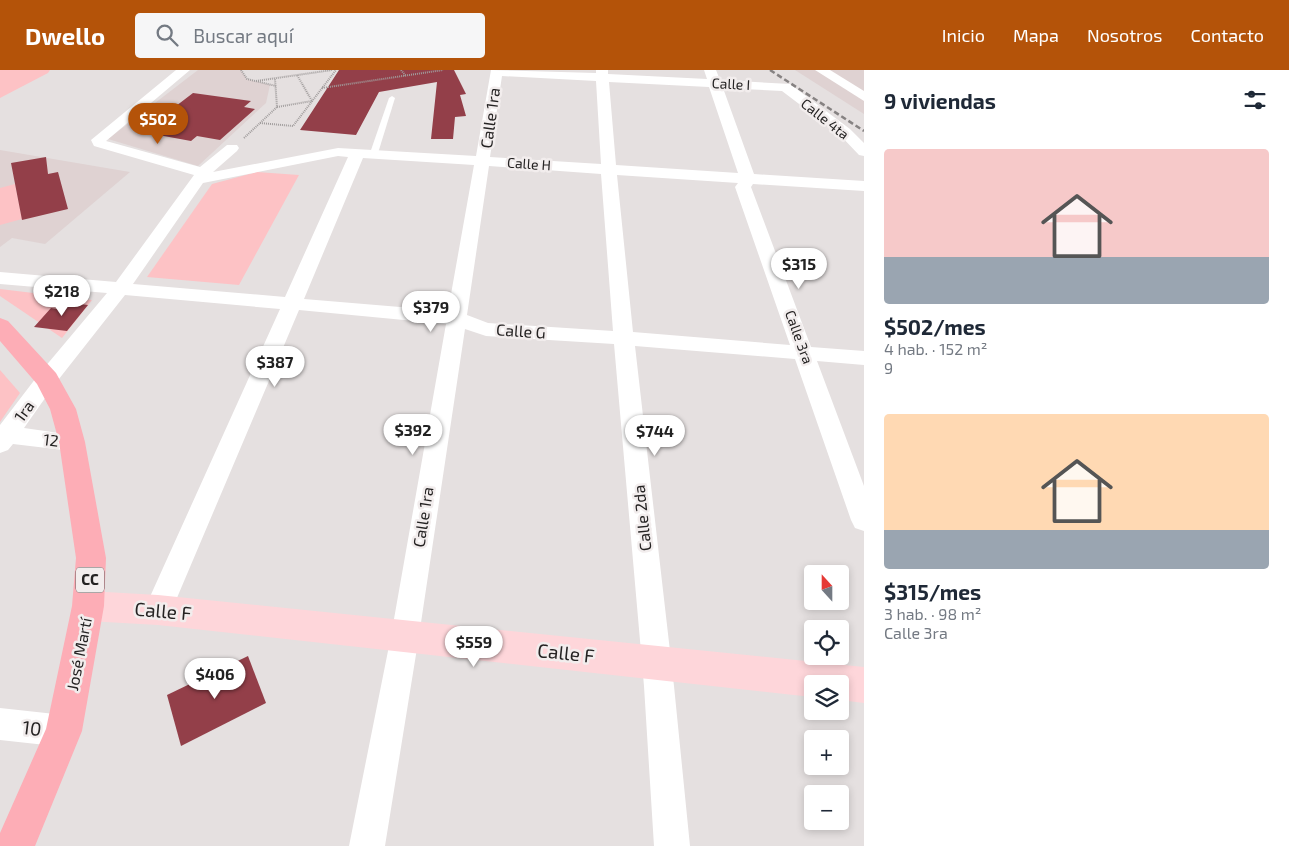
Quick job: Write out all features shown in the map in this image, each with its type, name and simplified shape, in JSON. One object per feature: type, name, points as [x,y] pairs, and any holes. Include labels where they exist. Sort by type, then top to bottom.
[{"type":"main road","name":"José Martí","points":[[0,326],[47,379],[63,409],[72,442],[91,558],[88,606],[64,732],[14,846]]},
{"type":"main road","name":"Calle F","points":[[88,606],[158,610],[864,685]]},
{"type":"street","points":[[184,70],[98,140],[99,143],[200,177]]},
{"type":"street","points":[[821,70],[864,97]]},
{"type":"street","name":"Calle I","points":[[496,71],[712,77],[785,87]]},
{"type":"street","name":"Calle 1ra","points":[[367,846],[405,636],[496,71]]},
{"type":"street","name":"Calle 2da","points":[[603,74],[608,169],[623,338],[657,662],[672,846]]},
{"type":"street","name":"Calle 3ra","points":[[712,77],[748,180],[743,187],[805,353],[864,520]]},
{"type":"street","name":"Calle 4ta","points":[[785,87],[845,132],[864,152]]},
{"type":"street","name":"1ra","points":[[2,437],[121,288],[200,177],[232,148]]},
{"type":"street","name":"Calle H","points":[[200,177],[318,154],[338,152],[864,186]]},
{"type":"street","points":[[158,610],[292,304],[366,153]]},
{"type":"street","name":"Calle G","points":[[0,278],[455,318],[486,329],[623,338],[864,358]]},
{"type":"street","name":"12","points":[[2,437],[72,442]]},
{"type":"street","name":"10","points":[[0,724],[64,732]]},
{"type":"lane","points":[[366,153],[392,98]]},
{"type":"path","points":[[241,70],[247,79],[276,86]]},
{"type":"path","points":[[256,81],[332,70]]},
{"type":"path","points":[[260,123],[292,126],[336,70]]},
{"type":"path","points":[[401,70],[406,76]]},
{"type":"path","points":[[322,88],[444,70]]},
{"type":"path","points":[[297,75],[312,101]]},
{"type":"path","points":[[276,79],[277,108]]},
{"type":"path","points":[[232,148],[277,108],[312,101]]},
{"type":"shaded area","points":[[0,70],[50,70],[48,73],[0,98]]},
{"type":"shaded area","points":[[198,70],[241,70],[247,79],[270,85],[266,103],[198,166],[108,139]]},
{"type":"shaded area","points":[[795,70],[864,70],[864,114]]},
{"type":"shaded area","points":[[0,150],[130,172],[45,244],[12,238],[0,247]]},
{"type":"shaded area","points":[[257,172],[299,175],[239,285],[147,277],[212,184]]},
{"type":"shaded area","points":[[15,184],[22,219],[0,225],[0,188]]},
{"type":"shaded area","points":[[0,289],[92,300],[62,338],[0,296]]},
{"type":"shaded area","points":[[0,370],[20,393],[0,422]]},
{"type":"building","points":[[339,70],[454,70],[466,94],[460,95],[466,116],[455,117],[453,139],[431,139],[437,82],[379,92],[356,135],[300,130]]},
{"type":"building","points":[[193,93],[251,101],[244,107],[255,109],[220,140],[197,136],[191,141],[142,132]]},
{"type":"building","points":[[46,157],[48,174],[58,172],[68,209],[22,220],[11,163]]},
{"type":"building","points":[[64,302],[88,305],[67,331],[34,327],[51,308],[58,309]]},
{"type":"building","points":[[248,656],[266,703],[181,746],[167,695]]},
{"type":"railway","points":[[770,70],[864,131]]}]
